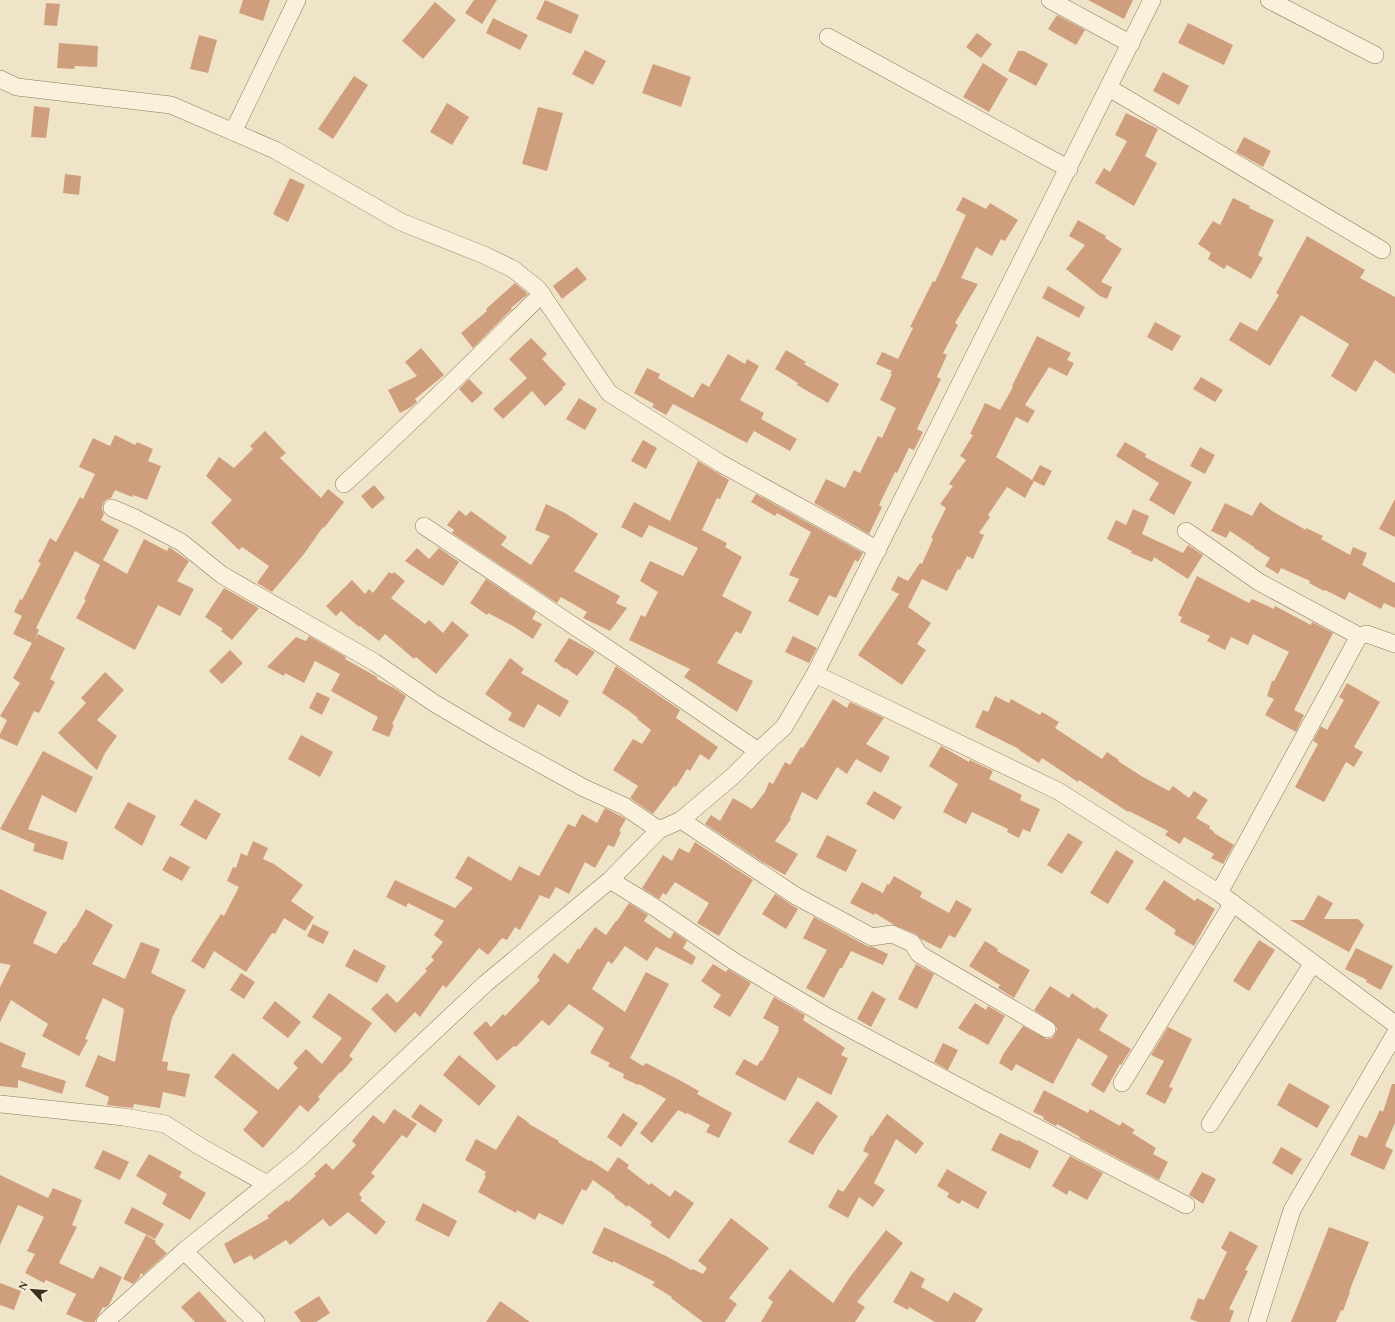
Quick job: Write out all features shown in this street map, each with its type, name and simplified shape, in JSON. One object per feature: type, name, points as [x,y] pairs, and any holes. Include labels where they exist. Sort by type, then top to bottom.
[{"type":"street","points":[[233,132],[296,0]]},
{"type":"street","points":[[1050,0],[1130,44]]},
{"type":"street","points":[[105,1322],[184,1251],[301,1157],[485,984],[610,880],[659,830],[682,820],[733,776],[758,750],[784,727],[815,674],[878,550],[1152,0]]},
{"type":"street","points":[[1269,0],[1375,55]]},
{"type":"street","points":[[828,37],[1069,169]]},
{"type":"street","points":[[0,79],[17,87],[171,105],[276,150],[402,222],[513,269],[542,294],[609,393],[720,463],[878,550]]},
{"type":"street","points":[[1109,88],[1382,250]]},
{"type":"street","points":[[344,484],[405,429],[468,365],[542,294]]},
{"type":"street","points":[[112,508],[181,542],[229,579],[374,662],[434,703],[495,739],[584,788],[624,806],[659,830]]},
{"type":"street","points":[[424,526],[758,750]]},
{"type":"street","points":[[1186,531],[1259,582],[1359,636],[1367,634],[1395,644]]},
{"type":"street","points":[[1122,1083],[1226,898],[1359,636]]},
{"type":"street","points":[[815,674],[1058,791],[1226,898],[1395,1024]]},
{"type":"street","points":[[682,820],[796,896],[872,937],[892,934],[912,943],[919,954],[1047,1029]]},
{"type":"street","points":[[610,880],[654,907],[735,962],[826,1016],[986,1102],[1186,1205]]},
{"type":"street","points":[[1210,1124],[1313,963]]},
{"type":"street","points":[[1257,1322],[1292,1210],[1395,1034]]},
{"type":"street","points":[[0,1104],[124,1117],[165,1124],[201,1147],[267,1184]]},
{"type":"street","points":[[184,1251],[256,1322]]},
{"type":"building","points":[[243,0],[270,0],[263,21],[239,13]]},
{"type":"building","points":[[474,0],[497,0],[482,24],[465,13]]},
{"type":"building","points":[[545,0],[579,15],[571,34],[536,19]]},
{"type":"building","points":[[1088,0],[1133,0],[1124,19]]},
{"type":"building","points":[[435,2],[456,20],[423,59],[402,41]]},
{"type":"building","points":[[46,3],[60,4],[57,26],[44,25]]},
{"type":"building","points":[[1057,15],[1085,30],[1076,45],[1048,29]]},
{"type":"building","points":[[493,18],[528,35],[520,50],[486,33]]},
{"type":"building","points":[[1188,23],[1233,45],[1224,65],[1178,43]]},
{"type":"building","points":[[977,33],[992,44],[981,58],[966,47]]},
{"type":"building","points":[[199,35],[217,40],[208,73],[190,69]]},
{"type":"building","points":[[59,43],[98,46],[97,67],[75,66],[74,69],[57,68]]},
{"type":"building","points":[[585,50],[606,61],[593,85],[572,74]]},
{"type":"building","points":[[1018,51],[1024,51],[1048,64],[1036,86],[1008,71]]},
{"type":"building","points":[[983,63],[1008,79],[989,112],[963,97]]},
{"type":"building","points":[[653,64],[691,77],[681,107],[642,93]]},
{"type":"building","points":[[1163,72],[1189,86],[1179,105],[1153,91]]},
{"type":"building","points":[[354,76],[368,85],[333,139],[318,129]]},
{"type":"building","points":[[447,103],[469,117],[452,145],[430,132]]},
{"type":"building","points":[[34,106],[50,108],[46,138],[31,137]]},
{"type":"building","points":[[538,107],[563,113],[547,171],[522,164]]},
{"type":"building","points":[[1126,113],[1158,129],[1145,156],[1157,163],[1134,206],[1095,183],[1104,168],[1110,172],[1127,141],[1115,135]]},
{"type":"building","points":[[1244,137],[1271,151],[1263,167],[1236,152]]},
{"type":"building","points":[[65,174],[81,176],[79,195],[63,193]]},
{"type":"building","points":[[290,178],[305,185],[288,222],[273,214]]},
{"type":"building","points":[[963,197],[986,209],[990,203],[1018,220],[1005,241],[1001,239],[992,256],[976,247],[961,278],[978,284],[955,323],[958,325],[943,353],[947,355],[937,377],[941,379],[917,429],[923,432],[914,450],[909,448],[897,473],[895,472],[879,505],[882,507],[869,534],[814,503],[826,479],[845,488],[854,470],[860,473],[878,436],[882,438],[896,408],[880,400],[892,371],[876,364],[882,352],[898,359],[913,328],[910,327],[933,281],[935,282],[966,215],[956,210]]},
{"type":"building","points":[[1233,198],[1250,206],[1249,208],[1274,220],[1258,255],[1263,258],[1251,279],[1227,265],[1224,269],[1208,259],[1211,253],[1198,244],[1213,221],[1220,225]]},
{"type":"building","points":[[1078,220],[1106,236],[1105,238],[1122,249],[1101,282],[1112,287],[1107,299],[1100,296],[1066,269],[1085,245],[1069,236]]},
{"type":"building","points":[[1307,236],[1365,270],[1360,278],[1395,297],[1395,374],[1375,360],[1356,392],[1331,376],[1349,344],[1301,315],[1270,366],[1229,340],[1240,322],[1257,331],[1279,295],[1276,293]]},
{"type":"building","points":[[577,267],[587,279],[562,299],[553,286]]},
{"type":"building","points":[[515,283],[528,294],[511,308],[512,309],[473,348],[461,333],[487,311],[486,309]]},
{"type":"building","points":[[1048,286],[1085,307],[1079,318],[1042,298]]},
{"type":"building","points":[[1155,322],[1181,336],[1172,351],[1147,337]]},
{"type":"building","points":[[1037,336],[1071,353],[1067,360],[1074,363],[1067,376],[1049,367],[1025,405],[1035,411],[1028,423],[1016,417],[996,457],[1032,480],[1040,465],[1052,471],[1044,486],[1034,481],[1025,498],[1007,487],[988,515],[990,517],[979,533],[984,535],[973,559],[967,556],[960,570],[958,569],[947,591],[922,579],[908,607],[931,623],[917,644],[926,650],[902,685],[858,655],[899,594],[891,590],[898,576],[908,581],[920,563],[922,564],[933,539],[931,538],[946,508],[940,504],[953,486],[949,484],[966,460],[960,456],[973,435],[970,434],[985,403],[1000,410],[1013,387],[1012,386]]},
{"type":"building","points":[[531,338],[547,354],[542,359],[566,384],[562,388],[563,389],[545,406],[532,391],[503,419],[493,409],[527,378],[509,359]]},
{"type":"building","points":[[421,348],[444,375],[415,399],[417,402],[400,413],[388,390],[417,376],[405,362]]},
{"type":"building","points":[[786,350],[806,362],[804,364],[839,384],[828,403],[797,385],[798,383],[775,369]]},
{"type":"building","points":[[728,354],[745,364],[747,359],[759,366],[740,400],[764,413],[761,419],[797,439],[790,451],[754,431],[747,443],[673,404],[666,415],[652,407],[654,404],[634,393],[647,368],[660,374],[658,378],[693,398],[702,383],[709,387]]},
{"type":"building","points":[[1201,377],[1223,390],[1215,402],[1193,389]]},
{"type":"building","points":[[469,379],[483,393],[472,403],[459,389]]},
{"type":"building","points":[[579,398],[597,409],[585,430],[566,419]]},
{"type":"building","points":[[265,431],[286,453],[280,458],[321,498],[328,489],[344,502],[324,528],[323,527],[304,554],[272,592],[257,583],[269,566],[242,547],[239,550],[211,523],[232,500],[206,476],[219,457],[234,468],[253,449],[250,446]]},
{"type":"building","points":[[115,435],[135,445],[137,442],[153,449],[148,461],[161,466],[147,500],[133,495],[132,497],[115,490],[111,498],[106,500],[103,504],[102,509],[104,514],[101,520],[119,530],[103,560],[127,574],[144,539],[167,551],[169,547],[189,561],[177,581],[194,589],[180,616],[158,605],[135,650],[76,618],[86,600],[84,599],[100,565],[75,551],[36,628],[39,630],[33,643],[38,634],[65,648],[50,679],[55,682],[39,713],[34,711],[17,746],[0,738],[0,734],[7,720],[0,716],[20,683],[13,678],[32,643],[13,634],[22,616],[14,612],[20,599],[22,600],[41,563],[38,562],[50,538],[56,542],[80,497],[83,499],[95,474],[79,467],[93,438],[110,446]]},
{"type":"building","points":[[643,440],[657,448],[646,469],[631,461]]},
{"type":"building","points":[[1125,442],[1146,454],[1145,457],[1192,482],[1174,515],[1149,500],[1159,483],[1116,456]]},
{"type":"building","points":[[1200,447],[1215,455],[1205,474],[1190,466]]},
{"type":"building","points":[[698,461],[729,480],[720,499],[717,498],[702,530],[727,543],[725,547],[742,557],[722,596],[752,612],[741,634],[736,631],[717,663],[753,681],[737,712],[684,677],[690,669],[629,640],[641,615],[645,617],[658,592],[640,581],[650,561],[683,576],[698,548],[649,525],[642,538],[621,527],[634,502],[670,521]]},
{"type":"building","points":[[374,485],[385,498],[372,509],[361,496]]},
{"type":"building","points":[[756,494],[863,553],[858,562],[855,560],[836,598],[829,595],[818,616],[788,601],[799,579],[789,575],[811,532],[777,513],[775,516],[751,502]]},
{"type":"building","points":[[1395,499],[1395,537],[1379,529]]},
{"type":"building","points":[[1260,502],[1272,511],[1306,530],[1306,528],[1323,536],[1321,539],[1350,555],[1353,547],[1367,553],[1362,565],[1395,583],[1395,608],[1384,603],[1381,609],[1349,592],[1345,600],[1309,583],[1310,581],[1281,568],[1278,574],[1265,566],[1270,558],[1230,531],[1226,538],[1211,531],[1225,503],[1252,516]]},
{"type":"building","points":[[546,504],[565,513],[598,534],[574,571],[620,596],[616,603],[627,608],[610,631],[583,618],[587,612],[561,597],[557,603],[452,533],[454,530],[447,525],[459,510],[466,516],[471,511],[507,537],[501,545],[531,565],[550,536],[535,530]]},
{"type":"building","points":[[1133,509],[1149,516],[1142,534],[1183,553],[1188,545],[1203,555],[1188,579],[1154,557],[1152,562],[1131,553],[1132,551],[1107,539],[1116,520],[1126,525]]},
{"type":"building","points":[[417,548],[429,559],[439,548],[459,562],[443,586],[405,561]]},
{"type":"building","points":[[389,572],[392,574],[394,572],[405,581],[391,598],[425,624],[429,620],[443,633],[452,621],[469,635],[436,674],[416,657],[414,659],[385,634],[379,641],[360,626],[359,627],[341,611],[336,616],[326,606],[352,580],[365,594],[369,589],[373,593]]},
{"type":"building","points":[[1197,576],[1249,603],[1252,599],[1274,609],[1275,606],[1311,625],[1312,622],[1333,633],[1294,710],[1304,715],[1296,732],[1265,715],[1274,699],[1267,696],[1272,681],[1274,681],[1289,652],[1253,634],[1248,645],[1231,637],[1225,650],[1207,641],[1210,636],[1180,622],[1182,617],[1178,615]]},
{"type":"building","points":[[486,579],[536,612],[532,619],[542,624],[533,639],[513,626],[488,613],[487,615],[470,603]]},
{"type":"building","points":[[224,588],[259,608],[232,640],[221,631],[223,629],[205,617]]},
{"type":"building","points":[[309,636],[346,657],[345,659],[377,677],[377,679],[406,696],[392,724],[394,725],[389,737],[372,730],[378,717],[331,691],[340,674],[315,661],[304,683],[285,673],[284,676],[267,667],[296,637],[306,641]]},
{"type":"building","points":[[793,636],[817,648],[809,663],[785,652]]},
{"type":"building","points":[[569,638],[595,652],[577,676],[554,661]]},
{"type":"building","points":[[230,650],[243,663],[222,684],[209,671]]},
{"type":"building","points":[[510,658],[524,669],[521,673],[569,701],[560,717],[538,704],[524,728],[508,720],[512,713],[485,694]]},
{"type":"building","points":[[616,666],[680,710],[676,718],[718,747],[709,760],[700,754],[690,771],[687,769],[676,787],[674,786],[653,814],[630,798],[638,786],[613,770],[633,739],[642,744],[651,730],[629,711],[602,693]]},
{"type":"building","points":[[105,672],[124,690],[97,720],[117,736],[105,753],[97,770],[58,733],[86,703],[81,698]]},
{"type":"building","points":[[1347,683],[1380,702],[1354,747],[1363,752],[1354,767],[1346,762],[1324,802],[1295,787],[1318,744],[1313,741],[1321,726],[1327,730],[1344,700],[1339,697]]},
{"type":"building","points":[[317,692],[330,698],[322,715],[309,708]]},
{"type":"building","points":[[995,696],[1009,703],[1011,699],[1040,715],[1042,712],[1059,722],[1055,728],[1102,759],[1107,752],[1143,777],[1169,791],[1173,786],[1189,798],[1194,791],[1208,800],[1196,818],[1210,826],[1209,828],[1214,833],[1234,845],[1223,864],[1211,858],[1214,854],[1184,837],[1180,844],[1165,835],[1168,831],[1129,811],[1128,812],[1042,758],[1039,763],[1019,749],[975,727],[983,710],[988,712]]},
{"type":"building","points":[[833,699],[847,708],[850,702],[884,718],[866,744],[890,757],[881,773],[856,759],[847,774],[837,767],[817,800],[802,792],[790,818],[791,819],[775,841],[798,854],[785,875],[705,824],[711,815],[720,821],[733,798],[752,809],[765,792],[769,782],[773,784],[785,762],[790,765],[801,747],[803,748]]},
{"type":"building","points":[[301,735],[333,752],[320,777],[288,759]]},
{"type":"building","points":[[941,746],[969,762],[970,760],[993,771],[989,779],[1022,795],[1020,800],[1040,809],[1030,832],[1023,829],[1019,838],[1007,832],[1008,829],[972,812],[966,824],[943,812],[958,784],[929,766]]},
{"type":"building","points":[[43,751],[93,777],[76,813],[42,795],[28,829],[68,842],[63,860],[33,851],[35,844],[0,829]]},
{"type":"building","points":[[874,791],[902,807],[894,820],[866,804]]},
{"type":"building","points":[[195,799],[221,814],[206,840],[180,825]]},
{"type":"building","points":[[128,802],[156,816],[142,846],[114,828]]},
{"type":"building","points":[[605,808],[626,819],[619,831],[621,832],[614,847],[608,845],[595,868],[585,862],[569,894],[556,887],[549,899],[540,895],[520,930],[515,927],[507,940],[502,938],[488,955],[479,948],[446,988],[443,985],[420,1017],[415,1012],[395,1033],[371,1009],[387,993],[397,1003],[427,971],[425,969],[434,960],[431,957],[443,942],[434,935],[444,921],[408,903],[406,907],[386,897],[395,880],[455,908],[473,888],[455,878],[468,856],[511,881],[519,866],[539,876],[568,824],[575,827],[582,814],[597,823]]},
{"type":"building","points":[[1068,833],[1083,842],[1062,874],[1047,865]]},
{"type":"building","points":[[827,835],[857,850],[846,872],[816,857]]},
{"type":"building","points":[[253,841],[268,848],[263,859],[274,864],[303,885],[291,901],[314,917],[305,931],[284,918],[275,934],[272,933],[246,972],[214,951],[204,969],[191,961],[221,914],[224,916],[239,887],[227,881],[233,867],[236,868],[241,853],[247,856]]},
{"type":"building","points":[[695,842],[753,880],[719,936],[697,923],[709,903],[675,882],[666,895],[663,893],[659,899],[642,888],[663,855],[672,861],[679,848],[689,853]]},
{"type":"building","points":[[1116,850],[1134,861],[1108,904],[1090,893]]},
{"type":"building","points":[[170,856],[190,867],[182,881],[162,870]]},
{"type":"building","points":[[894,876],[922,892],[920,897],[949,913],[956,900],[972,909],[955,938],[949,935],[941,949],[921,939],[916,934],[894,925],[875,913],[874,915],[850,903],[862,882],[883,893],[887,884],[889,885]]},
{"type":"building","points":[[1164,880],[1195,901],[1197,898],[1215,909],[1194,946],[1174,934],[1176,930],[1145,909]]},
{"type":"building","points":[[0,889],[47,912],[33,943],[56,954],[75,928],[86,909],[113,925],[92,964],[125,979],[141,942],[160,949],[151,973],[186,990],[172,1018],[162,1061],[168,1062],[167,1070],[190,1074],[185,1097],[163,1092],[160,1108],[134,1104],[133,1108],[107,1105],[109,1097],[85,1086],[98,1055],[115,1062],[124,1009],[103,998],[85,1039],[88,1040],[79,1056],[42,1036],[48,1024],[11,1000],[0,1022],[0,987],[11,965],[0,963]]},
{"type":"building","points":[[775,894],[798,909],[786,929],[762,914]]},
{"type":"building","points":[[1318,895],[1333,903],[1324,919],[1358,919],[1364,925],[1349,952],[1290,920],[1304,920]]},
{"type":"building","points":[[629,903],[648,915],[644,921],[670,939],[674,932],[687,941],[683,948],[696,957],[692,965],[656,947],[647,961],[625,946],[612,964],[608,961],[592,989],[625,1012],[646,972],[669,984],[630,1058],[643,1066],[646,1063],[683,1082],[699,1091],[697,1094],[732,1113],[719,1138],[706,1132],[710,1125],[678,1110],[652,1143],[640,1133],[666,1099],[639,1084],[638,1085],[623,1078],[624,1074],[608,1066],[610,1063],[590,1053],[604,1028],[569,1004],[549,1026],[542,1020],[516,1047],[514,1046],[497,1061],[473,1033],[486,1021],[491,1027],[503,1014],[505,1016],[540,980],[537,977],[554,953],[568,964],[578,948],[579,950],[595,927],[606,935]]},
{"type":"building","points":[[814,917],[867,946],[873,947],[888,954],[883,965],[851,951],[824,998],[806,988],[827,950],[803,938]]},
{"type":"building","points":[[313,924],[329,932],[323,944],[307,936]]},
{"type":"building","points":[[1259,940],[1275,950],[1249,991],[1233,981]]},
{"type":"building","points":[[985,941],[998,949],[997,951],[1030,970],[1014,998],[998,988],[1000,985],[969,966]]},
{"type":"building","points":[[1356,948],[1393,966],[1381,990],[1366,982],[1367,980],[1345,969]]},
{"type":"building","points":[[354,949],[386,966],[377,983],[345,966]]},
{"type":"building","points":[[713,964],[726,972],[728,969],[751,983],[730,1017],[713,1007],[721,995],[701,981]]},
{"type":"building","points":[[916,964],[934,974],[917,1009],[898,999]]},
{"type":"building","points":[[241,973],[255,982],[244,999],[230,990]]},
{"type":"building","points":[[1050,986],[1069,998],[1072,993],[1095,1009],[1096,1007],[1108,1015],[1099,1030],[1131,1049],[1121,1065],[1120,1064],[1104,1093],[1091,1085],[1108,1056],[1078,1038],[1053,1084],[1016,1064],[1012,1071],[999,1063],[1004,1053],[1023,1026],[1047,1039],[1052,1038],[1055,1034],[1057,1029],[1055,1024],[1034,1010]]},
{"type":"building","points":[[872,991],[886,999],[871,1027],[857,1019]]},
{"type":"building","points":[[329,993],[372,1023],[349,1056],[353,1059],[318,1097],[320,1099],[308,1112],[300,1105],[263,1148],[243,1130],[258,1112],[214,1077],[233,1053],[278,1090],[298,1068],[293,1063],[306,1049],[322,1064],[342,1038],[312,1017]]},
{"type":"building","points":[[774,997],[805,1015],[803,1020],[845,1048],[841,1055],[848,1058],[831,1095],[798,1077],[785,1101],[735,1074],[744,1059],[757,1066],[761,1060],[762,1061],[779,1030],[779,1027],[763,1018]]},
{"type":"building","points":[[275,1001],[301,1022],[288,1038],[262,1018]]},
{"type":"building","points":[[975,1003],[986,1010],[988,1006],[1005,1016],[988,1045],[958,1028]]},
{"type":"building","points":[[1168,1027],[1192,1039],[1169,1087],[1173,1088],[1165,1104],[1146,1094],[1164,1061],[1151,1055]]},
{"type":"building","points":[[0,1042],[26,1053],[21,1067],[66,1081],[62,1094],[18,1080],[18,1088],[0,1086]]},
{"type":"building","points":[[943,1043],[958,1050],[948,1070],[934,1062]]},
{"type":"building","points":[[459,1055],[496,1086],[479,1106],[443,1075]]},
{"type":"building","points":[[1289,1083],[1330,1106],[1317,1128],[1277,1105]]},
{"type":"building","points":[[1392,1084],[1395,1084],[1395,1123],[1385,1146],[1393,1150],[1384,1170],[1350,1155],[1359,1135],[1367,1138],[1380,1110],[1383,1112]]},
{"type":"building","points":[[1044,1090],[1088,1113],[1090,1109],[1120,1126],[1122,1122],[1135,1130],[1132,1133],[1156,1148],[1153,1154],[1168,1162],[1159,1180],[1079,1138],[1080,1137],[1057,1124],[1056,1126],[1043,1119],[1044,1117],[1033,1112]]},
{"type":"building","points":[[817,1101],[838,1116],[813,1155],[788,1142]]},
{"type":"building","points":[[420,1104],[443,1120],[435,1133],[411,1117]]},
{"type":"building","points":[[394,1109],[417,1124],[407,1138],[402,1135],[371,1173],[375,1176],[359,1194],[362,1198],[360,1200],[386,1222],[376,1235],[348,1212],[330,1227],[323,1219],[290,1245],[286,1240],[254,1260],[251,1255],[234,1264],[224,1244],[269,1218],[267,1216],[287,1200],[288,1202],[316,1176],[314,1174],[326,1163],[333,1170],[356,1145],[352,1141],[373,1115],[384,1124]]},
{"type":"building","points":[[623,1113],[638,1123],[621,1147],[607,1137]]},
{"type":"building","points":[[887,1114],[924,1143],[916,1154],[896,1139],[874,1183],[885,1190],[873,1207],[859,1197],[848,1218],[828,1207],[838,1189],[843,1192],[869,1154],[863,1151],[871,1135],[872,1136]]},
{"type":"building","points":[[518,1115],[529,1124],[608,1172],[618,1157],[629,1165],[627,1168],[649,1185],[651,1183],[670,1197],[675,1190],[694,1203],[669,1239],[650,1225],[652,1222],[628,1205],[627,1207],[593,1180],[586,1191],[582,1189],[563,1225],[539,1213],[535,1220],[517,1210],[516,1213],[478,1192],[486,1176],[484,1175],[486,1172],[465,1160],[476,1139],[496,1150]]},
{"type":"building","points":[[1000,1133],[1039,1151],[1030,1169],[991,1150]]},
{"type":"building","points":[[1281,1147],[1302,1159],[1292,1175],[1272,1163]]},
{"type":"building","points":[[103,1150],[129,1162],[120,1180],[94,1168]]},
{"type":"building","points":[[149,1154],[182,1172],[179,1177],[206,1193],[190,1220],[162,1204],[167,1194],[136,1176]]},
{"type":"building","points":[[1070,1156],[1103,1173],[1087,1200],[1069,1190],[1067,1195],[1052,1186]]},
{"type":"building","points":[[947,1169],[987,1192],[978,1209],[962,1200],[959,1204],[947,1197],[949,1193],[937,1186]]},
{"type":"building","points":[[1202,1172],[1216,1179],[1203,1204],[1189,1195]]},
{"type":"building","points":[[0,1175],[48,1198],[53,1188],[82,1200],[72,1225],[77,1227],[59,1263],[93,1279],[100,1266],[122,1277],[109,1305],[105,1308],[103,1307],[95,1322],[85,1322],[66,1314],[76,1294],[46,1280],[44,1283],[25,1273],[35,1254],[27,1251],[44,1217],[18,1205],[0,1245]]},
{"type":"building","points":[[423,1203],[457,1221],[449,1237],[415,1220]]},
{"type":"building","points":[[132,1207],[164,1224],[155,1239],[124,1223]]},
{"type":"building","points":[[731,1218],[769,1248],[729,1298],[737,1304],[725,1322],[703,1322],[671,1298],[672,1297],[652,1285],[655,1282],[613,1261],[613,1263],[592,1253],[604,1227],[668,1257],[691,1270],[693,1269],[703,1274],[707,1268],[698,1261]]},
{"type":"building","points":[[1329,1227],[1369,1242],[1343,1311],[1341,1310],[1336,1322],[1291,1322],[1312,1270]]},
{"type":"building","points":[[886,1230],[903,1243],[857,1302],[865,1307],[855,1322],[761,1322],[773,1302],[768,1298],[790,1269],[833,1303],[850,1277]]},
{"type":"building","points":[[1230,1231],[1258,1246],[1245,1270],[1248,1271],[1229,1309],[1234,1311],[1230,1322],[1198,1322],[1190,1319],[1198,1298],[1204,1300],[1227,1252],[1221,1248]]},
{"type":"building","points":[[146,1235],[156,1241],[155,1243],[167,1253],[143,1275],[141,1273],[139,1278],[133,1284],[123,1279]]},
{"type":"building","points":[[911,1271],[925,1279],[921,1287],[948,1302],[954,1292],[983,1309],[975,1322],[935,1322],[909,1307],[908,1310],[893,1302]]},
{"type":"building","points":[[0,1283],[21,1291],[14,1310],[0,1305]]},
{"type":"building","points":[[199,1291],[227,1322],[195,1322],[181,1307]]},
{"type":"building","points":[[319,1296],[330,1313],[316,1322],[301,1322],[294,1312]]},
{"type":"building","points":[[500,1301],[530,1322],[486,1322]]}]
